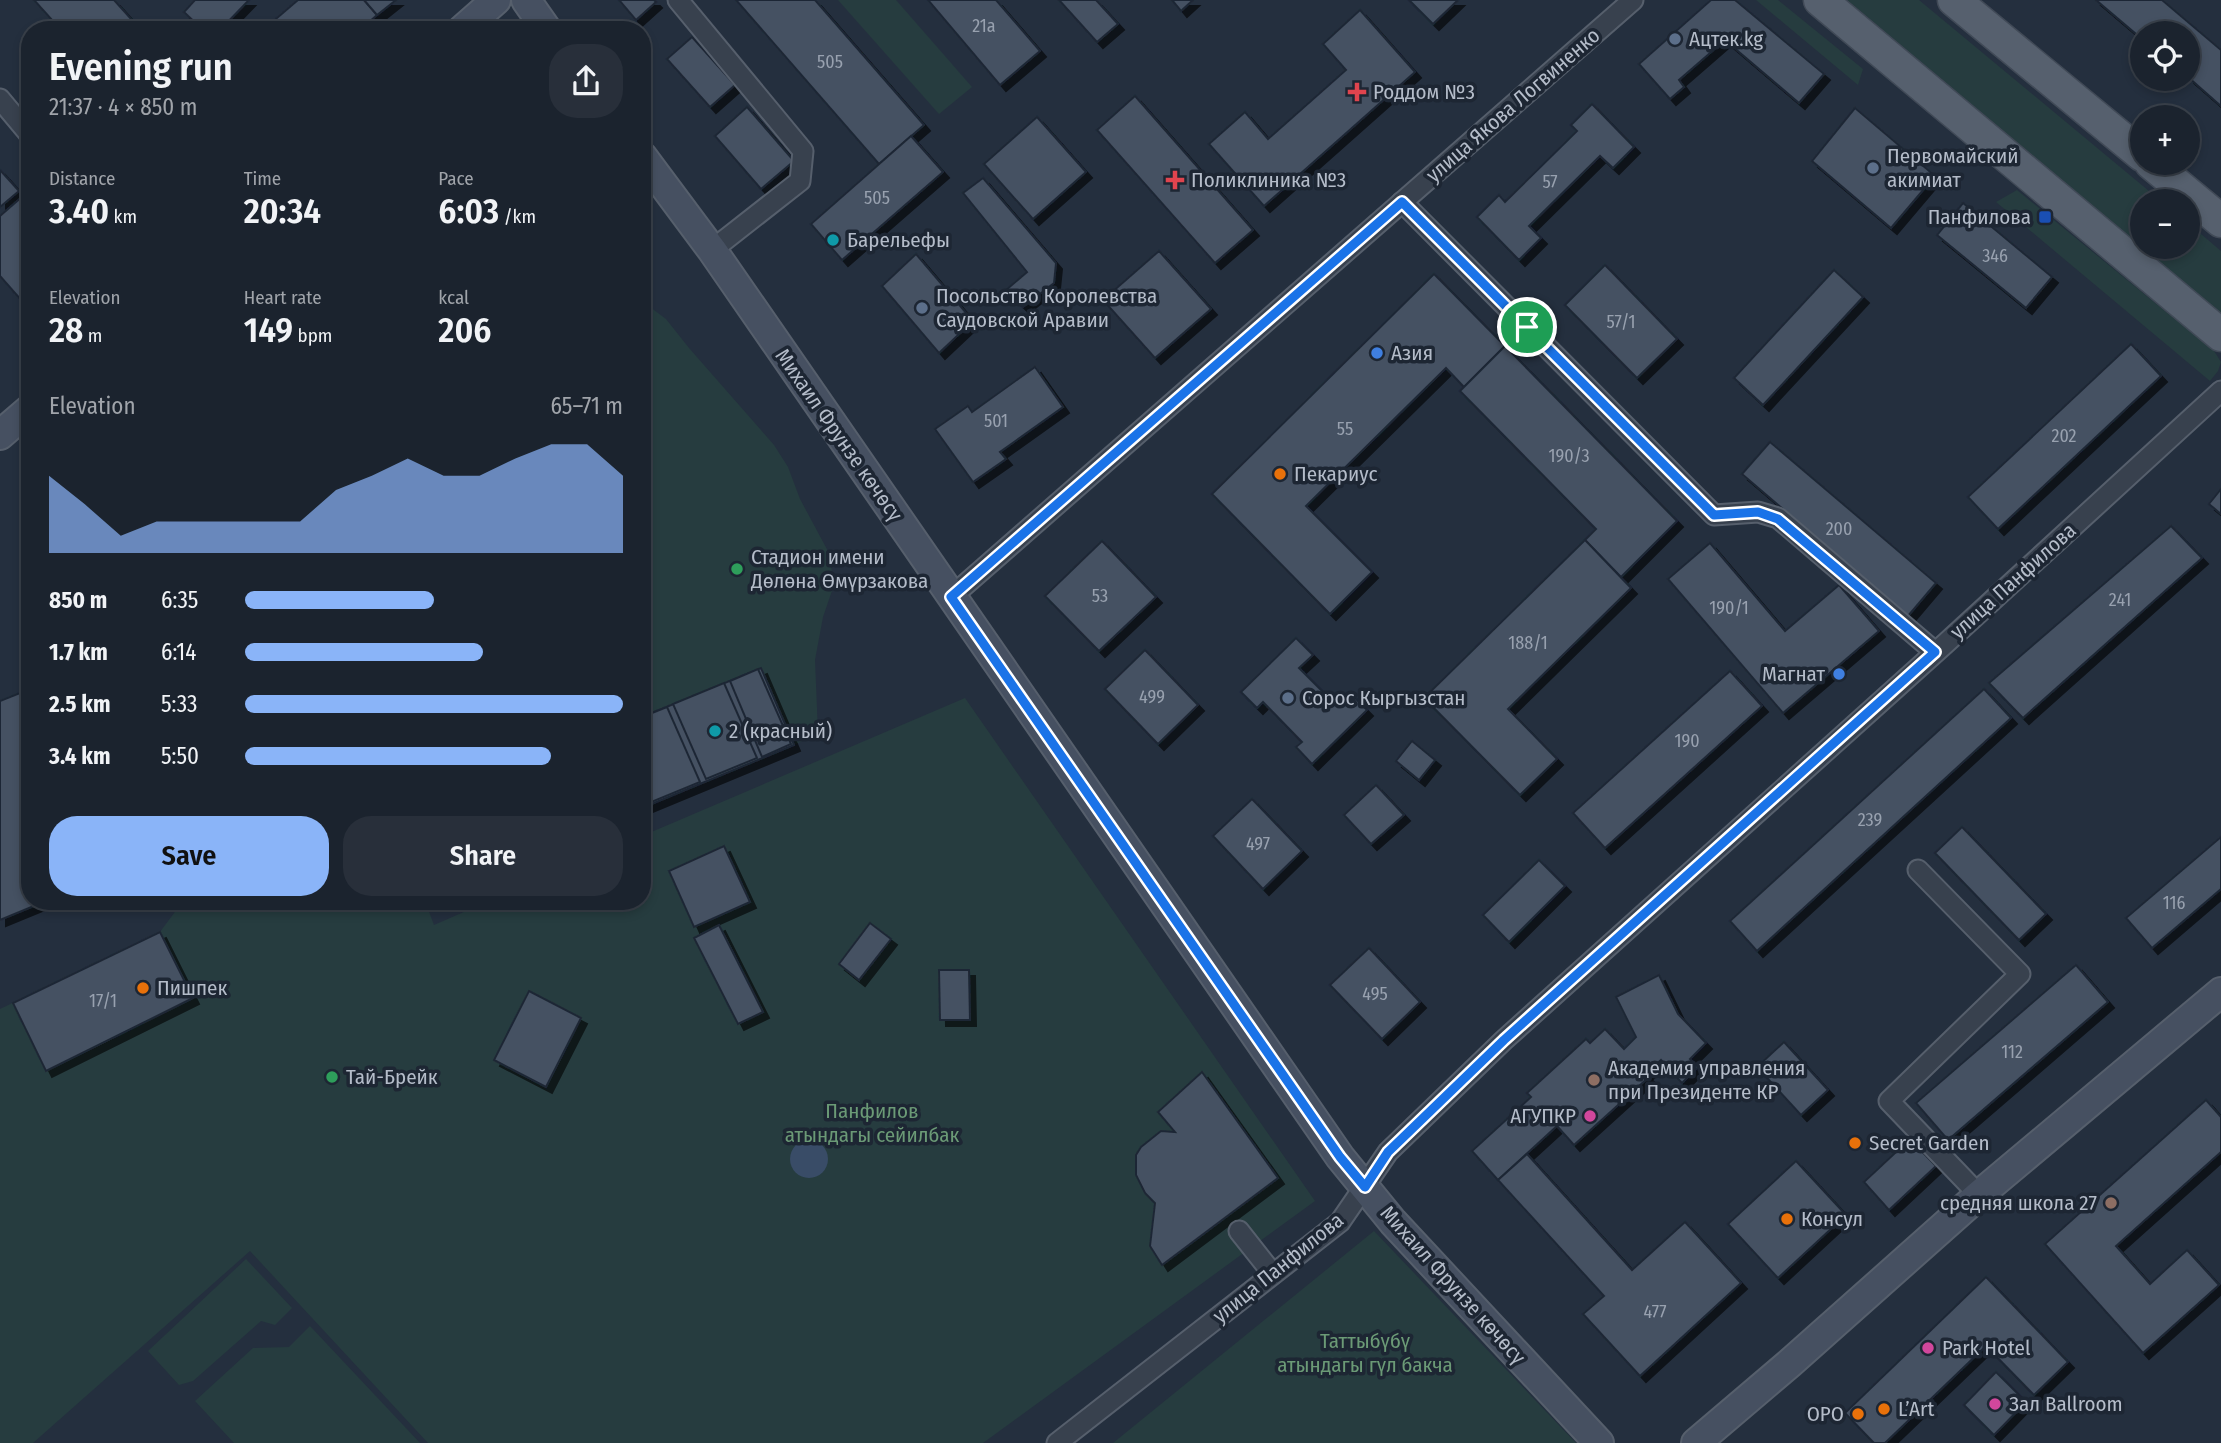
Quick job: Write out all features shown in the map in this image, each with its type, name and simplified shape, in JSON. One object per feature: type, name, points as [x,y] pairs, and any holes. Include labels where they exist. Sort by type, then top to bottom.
[{"type":"main road","points":[[472,21],[496,0]]},
{"type":"main road","points":[[526,0],[541,21]]},
{"type":"main road","points":[[1820,0],[2221,335]]},
{"type":"main road","points":[[1954,0],[2130,146]]},
{"type":"main road","name":"Михаил Фрунзе көчөсү","points":[[651,168],[712,250],[1340,1157],[1394,1222],[1599,1443]]},
{"type":"main road","points":[[2165,175],[2221,221]]},
{"type":"main road","points":[[0,435],[21,417]]},
{"type":"main road","points":[[1696,1443],[1979,1195],[2221,992]]},
{"type":"street","points":[[678,0],[803,151],[800,181],[712,250]]},
{"type":"street","name":"улица Якова Логвиненко","points":[[951,597],[1633,0]]},
{"type":"street","points":[[0,99],[21,124]]},
{"type":"street","points":[[1402,202],[1714,515],[1758,512],[1778,519],[1935,652]]},
{"type":"street","name":"улица Панфилова","points":[[1057,1443],[1340,1222],[1388,1152],[1504,1040],[2221,391]]},
{"type":"street","points":[[1918,870],[2020,974],[1889,1101],[1979,1195]]},
{"type":"street","points":[[1239,1231],[1273,1274]]},
{"type":"green space","points":[[838,0],[896,0],[972,87],[939,114]]},
{"type":"green space","points":[[1756,0],[1778,0],[1863,69],[1858,85]]},
{"type":"green space","points":[[1847,0],[1919,0],[2147,189],[2130,189],[2130,237]]},
{"type":"green space","points":[[2017,190],[2214,351],[2221,362],[2210,381],[1996,202]]},
{"type":"green space","points":[[2200,233],[2221,251],[2221,313],[2156,259],[2200,259]]},
{"type":"green space","name":"Стадион имени Дөлөна Өмүрзакова","points":[[651,308],[666,319],[774,445],[788,467],[800,499],[829,553],[834,585],[823,617],[815,660],[818,733],[651,804]]},
{"type":"green space","name":"Панфилов атындагы сейилбак","points":[[965,698],[1315,1201],[983,1443],[428,1443],[250,1251],[33,1443],[0,1443],[0,1009],[160,932],[176,910],[428,910],[434,925],[468,910],[651,910],[651,832]]},
{"type":"green space","name":"Таттыбүбү атындагы гүл бакча","points":[[1374,1231],[1576,1443],[1113,1443]]},
{"type":"green space","points":[[246,1259],[292,1308],[275,1325],[261,1321],[193,1381],[179,1385],[148,1351]]},
{"type":"green space","points":[[310,1326],[420,1443],[234,1443],[195,1401],[253,1348],[289,1347]]},
{"type":"water","points":[[809,1140],[822,1146],[828,1159],[822,1172],[809,1178],[796,1172],[790,1159],[796,1146]]},
{"type":"building","points":[[34,0],[114,0],[133,21],[53,21]]},
{"type":"building","points":[[195,0],[249,0],[229,21],[194,21],[184,12]]},
{"type":"building","points":[[298,0],[364,0],[377,15],[370,21],[274,21]]},
{"type":"building","points":[[364,0],[396,0],[377,15]]},
{"type":"building","points":[[619,0],[654,0],[656,2],[636,20]]},
{"type":"building","points":[[736,0],[815,0],[924,125],[879,164]]},
{"type":"building","points":[[928,0],[996,0],[1040,51],[1000,85]]},
{"type":"building","points":[[1059,0],[1096,0],[1118,24],[1097,42]]},
{"type":"building","points":[[1172,0],[1193,0],[1181,11]]},
{"type":"building","points":[[1409,0],[1458,0],[1433,24]]},
{"type":"building","points":[[1711,0],[1735,0],[1824,74],[1799,103],[1725,40],[1679,80],[1684,87],[1670,99],[1639,64]]},
{"type":"building","points":[[2096,0],[2162,0],[2187,21],[2130,21],[2130,29]]},
{"type":"building","name":"Роддом №3","points":[[1360,10],[1415,72],[1264,206],[1209,144],[1245,112],[1268,139],[1346,70],[1323,44]]},
{"type":"building","points":[[2200,32],[2221,50],[2221,106],[2200,88]]},
{"type":"building","points":[[692,37],[735,85],[710,107],[667,59]]},
{"type":"building","name":"Поликлиника №3","points":[[1135,96],[1253,230],[1215,263],[1097,130]]},
{"type":"building","points":[[1592,104],[1634,147],[1613,168],[1600,156],[1529,226],[1541,238],[1519,260],[1477,217],[1499,195],[1505,202],[1577,131],[1571,125]]},
{"type":"building","points":[[747,107],[794,161],[761,189],[715,136]]},
{"type":"building","name":"Первомайский акимиат","points":[[1855,108],[1935,176],[1891,228],[1812,161]]},
{"type":"building","points":[[1037,117],[1086,172],[1033,219],[984,164]]},
{"type":"building","points":[[911,136],[943,172],[842,260],[811,224]]},
{"type":"building","points":[[0,170],[19,191],[0,207]]},
{"type":"building","points":[[983,178],[1056,263],[1054,283],[1023,307],[1006,290],[1027,272],[963,193]]},
{"type":"building","points":[[21,198],[21,300],[0,276],[0,216]]},
{"type":"building","points":[[1963,203],[2052,277],[2026,308],[1937,235]]},
{"type":"building","points":[[1159,251],[1211,309],[1155,358],[1103,300]]},
{"type":"building","points":[[916,254],[973,321],[939,353],[882,286]]},
{"type":"building","points":[[1605,265],[1677,339],[1637,378],[1565,305]]},
{"type":"building","points":[[1834,270],[1863,297],[1763,405],[1734,378]]},
{"type":"building","points":[[1434,274],[1505,346],[1464,387],[1446,368],[1306,506],[1372,572],[1330,614],[1212,494]]},
{"type":"building","points":[[2131,344],[2161,376],[1998,529],[1968,497]]},
{"type":"building","points":[[1505,346],[1677,521],[1621,577],[1585,540],[1596,529],[1460,391]]},
{"type":"building","points":[[1035,367],[1063,407],[1000,452],[1006,459],[973,482],[935,429],[968,406],[972,412]]},
{"type":"building","points":[[1770,442],[1936,583],[1908,616],[1742,474]]},
{"type":"building","points":[[2221,489],[2221,514],[2209,504]]},
{"type":"building","points":[[2171,526],[2202,558],[2023,718],[1989,683]]},
{"type":"building","points":[[1585,540],[1631,588],[1508,709],[1557,759],[1520,795],[1424,698]]},
{"type":"building","points":[[1102,541],[1156,597],[1099,651],[1045,596]]},
{"type":"building","points":[[1710,543],[1785,631],[1839,585],[1879,631],[1783,713],[1668,579]]},
{"type":"building","name":"Сорос Кыргызстан","points":[[1296,638],[1313,655],[1299,668],[1338,707],[1351,694],[1367,710],[1312,764],[1296,747],[1302,742],[1263,702],[1257,708],[1241,692]]},
{"type":"building","points":[[1145,650],[1198,705],[1158,744],[1105,689]]},
{"type":"building","points":[[761,668],[794,745],[651,804],[651,713]]},
{"type":"building","points":[[758,669],[791,744],[762,757],[730,681]]},
{"type":"building","points":[[1730,671],[1762,706],[1605,848],[1573,813]]},
{"type":"building","name":"2 (красный)","points":[[724,683],[757,758],[706,779],[673,704]]},
{"type":"building","points":[[1984,689],[2011,718],[1757,951],[1730,921]]},
{"type":"building","points":[[21,693],[21,910],[24,910],[0,920],[0,701]]},
{"type":"building","points":[[667,707],[700,782],[651,802],[651,713]]},
{"type":"building","points":[[1412,741],[1435,760],[1419,780],[1396,761]]},
{"type":"building","points":[[1376,785],[1404,815],[1371,844],[1344,815]]},
{"type":"building","points":[[1252,799],[1302,851],[1263,889],[1213,836]]},
{"type":"building","points":[[1962,827],[2046,914],[2019,940],[1935,853]]},
{"type":"building","points":[[2221,837],[2221,889],[2152,948],[2126,918]]},
{"type":"building","points":[[724,846],[750,902],[694,927],[669,871]]},
{"type":"building","points":[[1539,860],[1565,886],[1509,942],[1483,915]]},
{"type":"building","points":[[870,923],[891,939],[859,980],[839,964]]},
{"type":"building","points":[[719,925],[763,1012],[738,1024],[694,938]]},
{"type":"building","points":[[160,932],[193,998],[46,1071],[13,1003]]},
{"type":"building","points":[[1369,948],[1420,1002],[1382,1039],[1330,985]]},
{"type":"building","points":[[2076,965],[2108,1002],[1948,1140],[1916,1103]]},
{"type":"building","points":[[939,970],[969,970],[970,1020],[940,1020]]},
{"type":"building","name":"Академия управления при Президенте КР","points":[[1659,975],[1678,1014],[1706,1043],[1690,1059],[1698,1067],[1682,1083],[1661,1060],[1646,1074],[1649,1077],[1574,1145],[1557,1126],[1498,1180],[1472,1151],[1531,1097],[1527,1093],[1586,1039],[1590,1043],[1605,1029],[1624,1049],[1636,1037],[1616,997]]},
{"type":"building","points":[[529,991],[581,1018],[546,1087],[494,1060]]},
{"type":"building","points":[[1784,1042],[1828,1090],[1801,1115],[1757,1067]]},
{"type":"building","points":[[1202,1072],[1278,1178],[1162,1265],[1150,1246],[1155,1203],[1145,1193],[1136,1175],[1136,1155],[1141,1147],[1161,1131],[1175,1132],[1158,1112]]},
{"type":"building","points":[[2206,1100],[2221,1117],[2221,1152],[2116,1246],[2150,1284],[2187,1250],[2219,1285],[2143,1353],[2045,1244]]},
{"type":"building","points":[[1910,1139],[1936,1166],[1889,1210],[1864,1182]]},
{"type":"building","points":[[1527,1154],[1632,1270],[1685,1222],[1741,1283],[1640,1376],[1583,1314],[1604,1296],[1498,1180]]},
{"type":"building","name":"Консул","points":[[1796,1161],[1846,1215],[1778,1278],[1728,1224]]},
{"type":"building","points":[[1986,1277],[2068,1362],[2034,1395],[1986,1346],[1885,1443],[1874,1443],[1845,1413]]},
{"type":"building","points":[[1996,1372],[2026,1402],[1994,1435],[1964,1405]]},
{"type":"place","name":"Ацтек.kg","points":[[1675,39]]},
{"type":"place","name":"Роддом №3","points":[[1357,92]]},
{"type":"place","name":"Первомайский акимиат","points":[[1873,168]]},
{"type":"place","name":"Поликлиника №3","points":[[1175,180]]},
{"type":"place","name":"Панфилова","points":[[2045,217]]},
{"type":"place","name":"Барельефы","points":[[833,240]]},
{"type":"place","name":"Посольство Королевства Саудовской Аравии","points":[[922,308]]},
{"type":"place","name":"Азия","points":[[1377,353]]},
{"type":"place","name":"Пекариус","points":[[1280,474]]},
{"type":"place","name":"Стадион имени Дөлөна Өмүрзакова","points":[[737,569]]},
{"type":"place","name":"Магнат","points":[[1839,674]]},
{"type":"place","name":"Сорос Кыргызстан","points":[[1288,698]]},
{"type":"place","name":"2 (красный)","points":[[715,731]]},
{"type":"place","name":"Пишпек","points":[[143,988]]},
{"type":"place","name":"Тай-Брейк","points":[[332,1077]]},
{"type":"place","name":"Академия управления при Президенте КР","points":[[1594,1080]]},
{"type":"place","name":"АГУПКР","points":[[1590,1116]]},
{"type":"place","name":"Secret Garden","points":[[1855,1143]]},
{"type":"place","name":"средняя школа 27","points":[[2111,1203]]},
{"type":"place","name":"Консул","points":[[1787,1219]]},
{"type":"place","name":"Park Hotel","points":[[1928,1348]]},
{"type":"place","name":"Зал Ballroom","points":[[1995,1404]]},
{"type":"place","name":"L’Art","points":[[1884,1409]]},
{"type":"place","name":"ОРО","points":[[1858,1414]]},
{"type":"route","points":[[1402,202],[1527,327],[1714,515],[1758,512],[1778,519],[1935,652],[1504,1040],[1388,1152],[1365,1187],[1340,1157],[951,597],[1402,202]]}]
